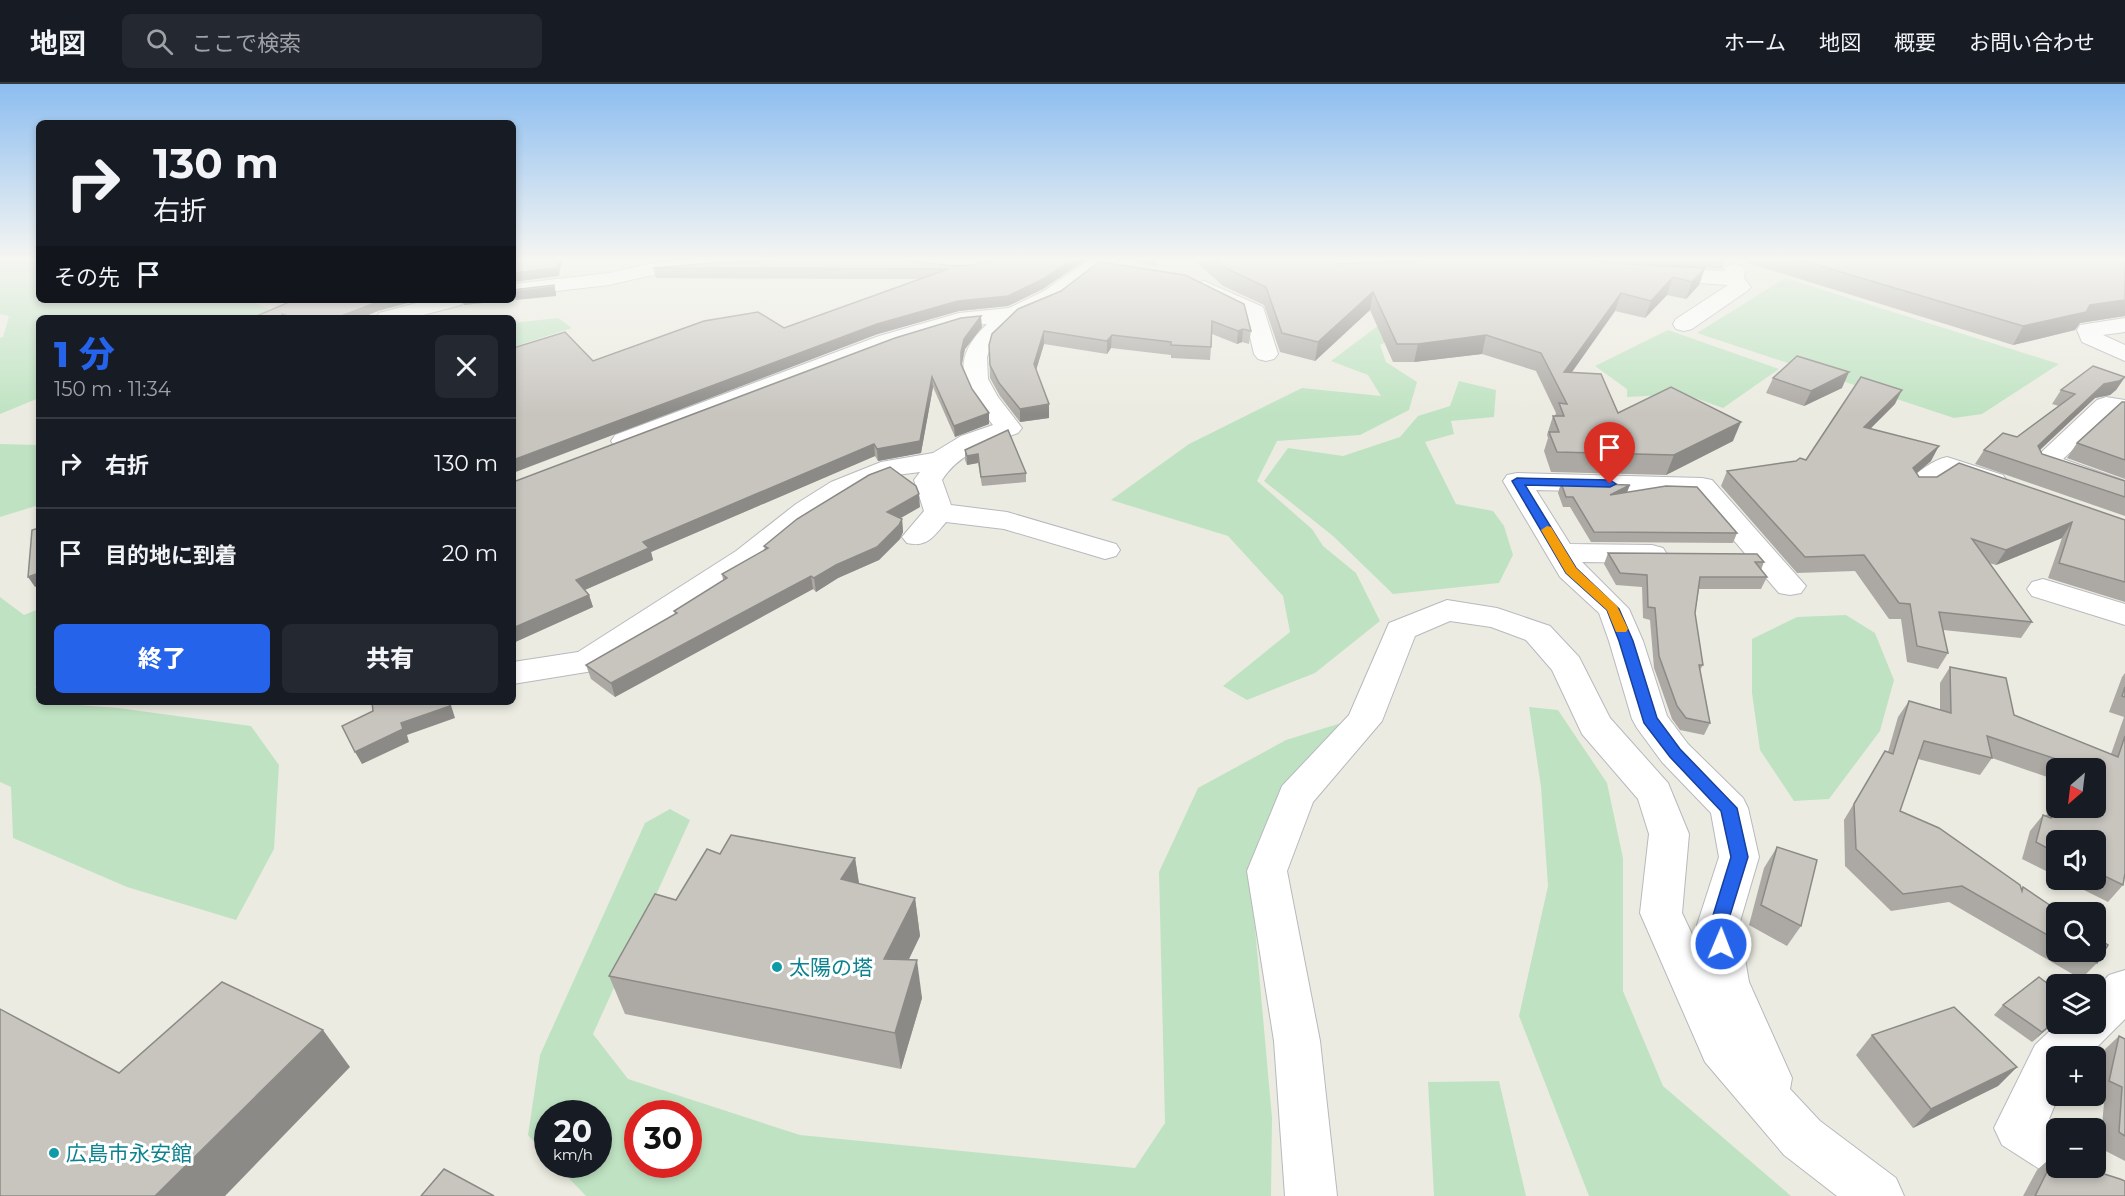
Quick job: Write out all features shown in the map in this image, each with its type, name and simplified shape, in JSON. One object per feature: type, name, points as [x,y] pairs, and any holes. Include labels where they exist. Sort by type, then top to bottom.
[{"type":"street","points":[[398,315],[413,311]]},
{"type":"street","points":[[604,449],[887,341],[959,320],[1010,315],[1019,311]]},
{"type":"street","points":[[1253,311],[1266,354]]},
{"type":"street","points":[[1684,324],[1704,311]]},
{"type":"street","points":[[516,674],[587,662],[747,557],[806,510],[841,488],[891,468],[941,460],[970,442],[1009,428],[980,389],[973,368],[980,346],[1010,315]]},
{"type":"street","points":[[2125,325],[2088,330],[2090,337],[2125,354]]},
{"type":"street","points":[[2120,500],[2045,462],[2106,405],[2125,408]]},
{"type":"street","points":[[939,512],[928,480],[941,460]]},
{"type":"street","points":[[1921,484],[1947,465],[2014,489]]},
{"type":"street","points":[[1765,1097],[1768,1078],[1727,982],[1719,925],[1739,857],[1729,808],[1675,753],[1650,719],[1626,641],[1612,609],[1571,570],[1517,481],[1702,486],[1744,554],[1790,586]]},
{"type":"street","points":[[917,537],[939,512]]},
{"type":"street","points":[[939,512],[1007,521],[1106,550]]},
{"type":"street","points":[[1561,553],[1679,554]]},
{"type":"street","points":[[2043,589],[2125,615]]},
{"type":"street","points":[[1311,1196],[1297,1041],[1267,871],[1296,796],[1364,721],[1401,630],[1447,610],[1497,618],[1538,633],[1567,665],[1595,725],[1655,793],[1669,834],[1661,913],[1721,1047],[1802,1138],[1878,1196]]},
{"type":"street","points":[[2106,1008],[2125,989]]},
{"type":"street","points":[[2046,1144],[2019,1128],[2052,1060],[2079,1034]]},
{"type":"green space","points":[[0,311],[270,311],[266,315],[36,315],[36,399],[0,414],[0,338],[3,337],[9,316],[0,314]]},
{"type":"green space","points":[[1413,311],[1448,311],[1467,314],[1516,338],[1504,341],[1480,354],[1439,328],[1412,330],[1380,345],[1386,362],[1417,382],[1409,410],[1360,435],[1277,441],[1257,481],[1312,529],[1323,546],[1356,573],[1380,621],[1315,673],[1247,700],[1223,686],[1290,632],[1283,596],[1228,536],[1111,500],[1189,444],[1302,388],[1381,396],[1368,375],[1331,361],[1383,322]]},
{"type":"green space","points":[[1732,311],[1890,311],[2059,364],[1982,414],[1954,418],[1697,333]]},
{"type":"green space","points":[[558,318],[572,328],[516,346],[516,323]]},
{"type":"green space","points":[[1668,330],[1779,369],[1723,408],[1684,394],[1627,397],[1627,389],[1595,366]]},
{"type":"green space","points":[[1459,381],[1496,390],[1494,417],[1451,421],[1454,434],[1425,442],[1456,504],[1493,511],[1504,526],[1513,555],[1499,583],[1393,594],[1333,536],[1264,481],[1288,448],[1343,456],[1400,437],[1418,416],[1450,406]]},
{"type":"green space","points":[[0,444],[36,445],[36,506],[0,517]]},
{"type":"green space","points":[[0,597],[24,615],[36,610],[36,705],[118,708],[251,726],[279,765],[274,849],[236,920],[127,887],[13,838],[11,787],[0,782]]},
{"type":"green space","points":[[1846,615],[1875,633],[1894,680],[1880,731],[1829,799],[1794,801],[1760,750],[1752,693],[1752,639],[1797,617]]},
{"type":"green space","points":[[1529,707],[1558,710],[1607,783],[1623,858],[1623,991],[1663,1086],[1791,1196],[1589,1196],[1519,1016],[1548,886],[1541,787]]},
{"type":"green space","points":[[1351,720],[1298,770],[1266,825],[1250,871],[1272,1118],[1271,1196],[586,1196],[569,1178],[612,1178],[612,1100],[534,1100],[534,1142],[528,1135],[540,1055],[645,823],[670,809],[690,820],[593,1034],[628,1079],[692,1100],[624,1100],[624,1178],[702,1178],[702,1103],[800,1135],[1135,1168],[1165,1123],[1159,872],[1198,788],[1286,740]]},
{"type":"green space","points":[[1499,1081],[1526,1196],[1434,1196],[1428,1082]]},
{"type":"building","points":[[269,311],[354,311],[344,315],[259,315]]},
{"type":"building","points":[[832,311],[923,311],[877,324],[516,459],[516,347],[565,332],[593,361],[704,321],[758,312],[784,328]]},
{"type":"building","points":[[1016,311],[1246,311],[1251,331],[1243,329],[1238,331],[1212,321],[1211,347],[1171,345],[1171,342],[1112,335],[1107,341],[1044,331],[1034,364],[1049,404],[1020,409],[999,383],[990,365],[989,345],[992,334]]},
{"type":"building","points":[[1274,311],[1352,311],[1318,342],[1282,333]]},
{"type":"building","points":[[1382,311],[1608,311],[1564,372],[1601,374],[1618,413],[1671,387],[1741,422],[1674,455],[1557,452],[1549,432],[1559,432],[1553,416],[1564,416],[1559,403],[1567,404],[1541,353],[1486,335],[1418,344],[1397,344]]},
{"type":"building","points":[[1972,311],[2087,311],[2086,312],[2023,326]]},
{"type":"building","points":[[981,316],[964,339],[961,364],[972,389],[989,413],[954,426],[932,377],[920,441],[877,449],[874,444],[643,542],[649,548],[576,580],[589,595],[516,627],[516,481],[895,338],[961,318]]},
{"type":"building","points":[[1797,356],[1849,372],[1811,391],[1773,378]]},
{"type":"building","points":[[2093,366],[2125,377],[2119,381],[2104,384],[2038,446],[2042,454],[2125,481],[2125,497],[1984,450],[2003,433],[2017,437],[2075,394],[2061,390]]},
{"type":"building","points":[[1861,377],[1902,390],[1864,427],[1939,446],[1913,468],[1919,477],[1937,477],[1959,463],[2125,520],[2125,582],[2059,563],[2072,522],[2006,550],[1972,539],[2032,622],[1939,612],[1948,653],[1917,646],[1910,604],[1899,603],[1864,555],[1805,557],[1727,471],[1796,461],[1800,458],[1806,460]]},
{"type":"building","points":[[2122,402],[2125,402],[2125,460],[2077,443]]},
{"type":"building","points":[[1008,430],[1026,473],[981,477],[978,454],[967,456],[965,450]]},
{"type":"building","points":[[890,467],[916,486],[919,494],[887,512],[902,519],[877,547],[836,565],[814,578],[811,576],[611,683],[586,665],[677,613],[674,611],[727,578],[722,574],[768,548],[764,546],[797,519],[869,475]]},
{"type":"building","points":[[1561,483],[1630,485],[1610,495],[1666,486],[1697,487],[1737,533],[1594,532],[1573,497],[1566,497]]},
{"type":"building","points":[[36,529],[36,574],[28,577],[32,530]]},
{"type":"building","points":[[1608,553],[1757,554],[1764,562],[1755,562],[1767,577],[1700,577],[1695,613],[1703,665],[1699,665],[1710,723],[1686,718],[1677,706],[1659,656],[1655,608],[1648,607],[1647,575],[1620,573]]},
{"type":"building","points":[[1950,667],[2006,678],[2014,715],[2118,757],[2125,736],[2125,873],[2123,885],[2106,877],[2106,830],[2046,830],[2046,848],[2036,842],[2043,815],[2046,818],[2106,818],[2106,758],[2053,758],[1987,736],[1992,758],[1924,741],[1900,811],[1939,828],[2020,885],[2022,891],[2023,887],[2046,903],[2046,934],[1962,886],[1903,894],[1856,849],[1854,804],[1885,751],[1893,754],[1909,701],[1951,713]]},
{"type":"building","points":[[372,705],[450,706],[401,723],[403,729],[355,752],[342,726],[373,711]]},
{"type":"building","name":"太陽の塔","points":[[731,835],[855,858],[841,879],[915,898],[884,959],[917,960],[895,1033],[609,976],[655,894],[676,900],[707,849],[720,854]]},
{"type":"building","points":[[1777,847],[1817,860],[1801,926],[1761,905]]},
{"type":"building","points":[[2039,977],[2046,982],[2046,1029],[2042,1032],[2003,1005]]},
{"type":"building","points":[[222,982],[323,1030],[155,1196],[0,1196],[0,1009],[119,1073]]},
{"type":"building","points":[[1954,1007],[2017,1067],[1931,1109],[1872,1035]]},
{"type":"building","points":[[2119,1036],[2125,1039],[2125,1136],[2119,1132],[2122,1087],[2109,1081]]},
{"type":"building","points":[[444,1169],[494,1196],[421,1196]]},
{"type":"building","points":[[2046,1174],[2046,1178],[2106,1178],[2106,1175],[2125,1181],[2125,1196],[2035,1196]]},
{"type":"slow traffic","points":[[1547,530],[1571,570],[1612,609],[1621,629]]},
{"type":"place","name":"太陽の塔","points":[[777,967]]},
{"type":"place","name":"広島市永安館","points":[[54,1153]]},
{"type":"route","points":[[1610,484],[1517,481],[1571,570],[1612,609],[1626,641],[1650,719],[1675,753],[1729,808],[1739,857],[1719,925],[1721,944]]}]
